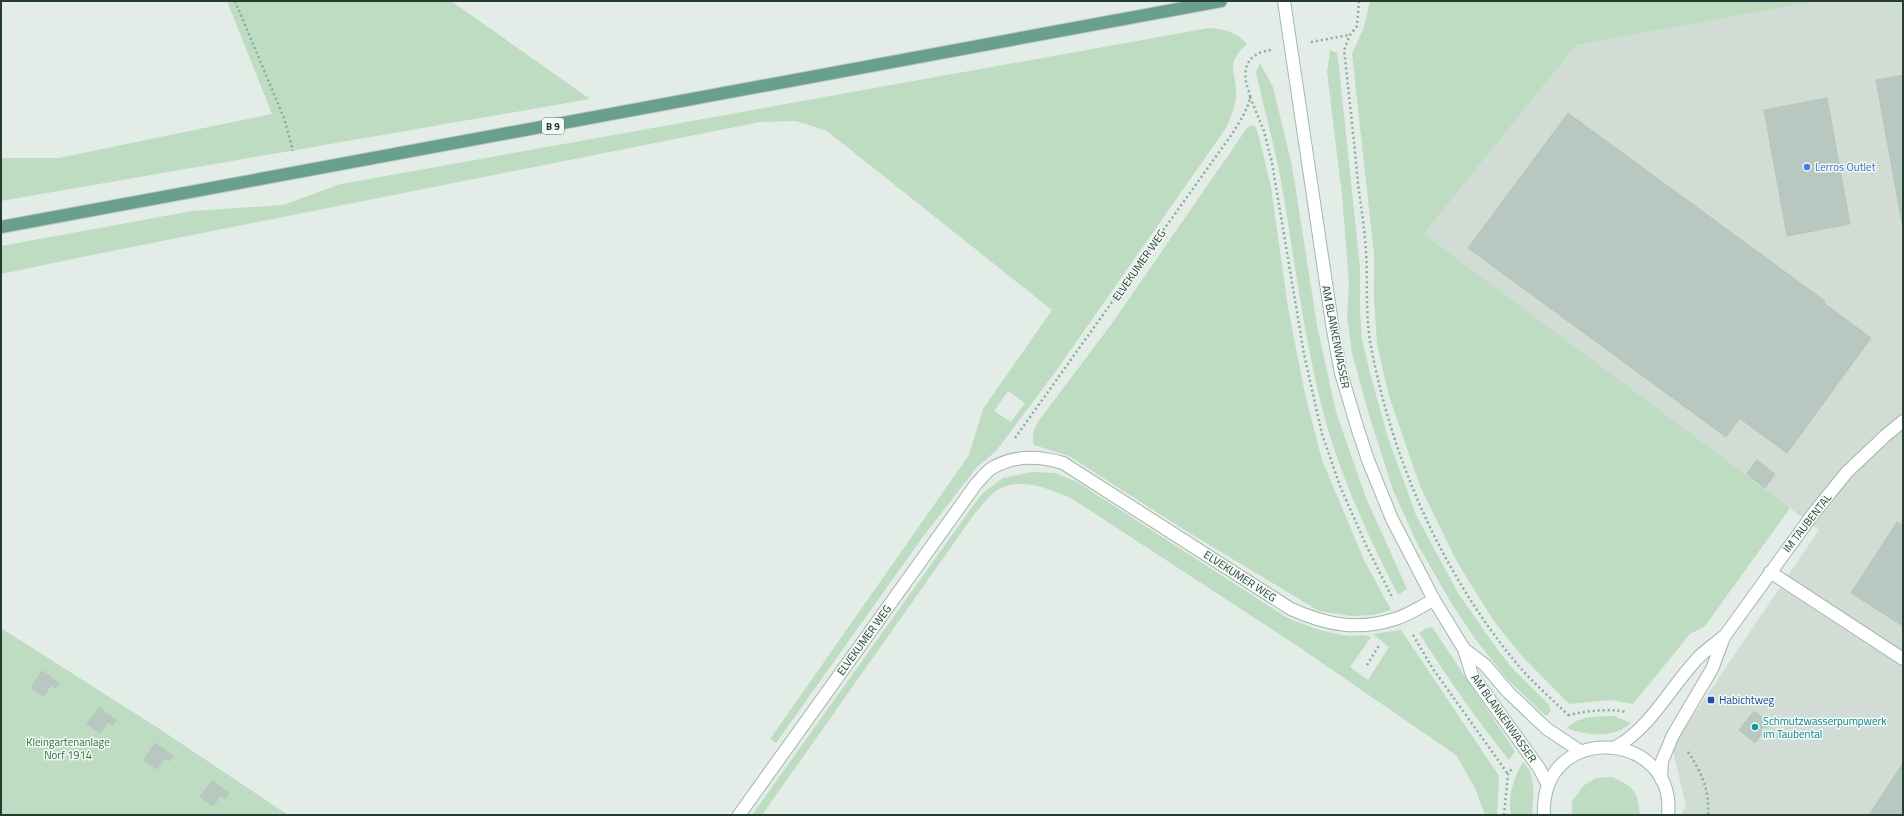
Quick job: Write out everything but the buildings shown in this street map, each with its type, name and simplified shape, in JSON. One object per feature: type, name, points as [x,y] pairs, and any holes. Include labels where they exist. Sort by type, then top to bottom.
[{"type":"main road","name":"B 9","points":[[1,227],[1221,1]]},
{"type":"street","name":"AM BLANKENWASSER","points":[[1284,1],[1327,293],[1341,373],[1358,430],[1392,519],[1434,600],[1464,649],[1472,675],[1538,768],[1548,785]]},
{"type":"street","name":"IM TAUBENTAL","points":[[1661,779],[1662,761],[1673,735],[1712,669],[1724,637],[1770,572],[1847,472],[1903,421]]},
{"type":"street","name":"ELVEKUMER WEG","points":[[739,815],[976,484],[992,468],[1010,461],[1028,458],[1044,458],[1063,463],[1291,609],[1314,619],[1343,626],[1370,625],[1402,617],[1434,600]]},
{"type":"street","points":[[1770,572],[1903,659]]},
{"type":"street","name":"IM TAUBENTAL","points":[[1616,747],[1629,739],[1649,719],[1697,658],[1724,637]]},
{"type":"street","name":"AM BLANKENWASSER","points":[[1464,649],[1486,665],[1508,692],[1547,729],[1580,752]]},
{"type":"street","points":[[1544,815],[1543,801],[1548,785],[1560,765],[1580,752],[1595,747],[1616,747],[1634,753],[1650,765],[1661,779],[1667,796],[1669,814]]},
{"type":"path","points":[[235,1],[284,118],[299,173]]},
{"type":"path","points":[[1359,1],[1357,26],[1350,35],[1344,50],[1366,252],[1366,302],[1370,345],[1381,394],[1400,452],[1423,513],[1444,556],[1471,602],[1518,665],[1568,715]]},
{"type":"path","points":[[1258,52],[1250,60],[1246,70],[1246,80],[1250,97],[1264,131],[1272,163],[1304,354],[1322,434],[1340,486],[1366,545],[1402,617],[1433,669],[1508,774]]},
{"type":"path","name":"ELVEKUMER WEG","points":[[1014,439],[1232,134],[1242,117],[1250,97]]},
{"type":"path","points":[[1673,735],[1699,768],[1706,789],[1708,815]]},
{"type":"shaded area","points":[[1818,1],[1903,1],[1903,815],[1681,815],[1686,806],[1672,747],[1819,530],[1424,234],[1576,45]]},
{"type":"green space","points":[[227,1],[451,1],[590,99],[1,201],[1,158],[59,158],[272,114]]},
{"type":"green space","points":[[1370,1],[1818,1],[1576,45],[1424,234],[1790,508],[1705,626],[1690,634],[1633,704],[1611,700],[1569,704],[1522,656],[1493,620],[1456,560],[1420,486],[1389,396],[1377,344],[1374,299],[1374,254],[1352,54],[1364,27]]},
{"type":"green space","points":[[1209,28],[1220,29],[1235,34],[1247,44],[1240,51],[1233,63],[1236,99],[1226,128],[1056,371],[996,451],[977,467],[922,538],[776,743],[770,739],[969,455],[983,409],[1052,310],[827,131],[796,121],[760,122],[1,274],[1,246],[192,211],[283,205],[341,184]],"holes":[[[1008,391],[1025,403],[1011,422],[994,411]]]},
{"type":"green space","points":[[1330,50],[1337,53],[1339,67],[1360,268],[1360,312],[1362,339],[1388,438],[1416,515],[1458,593],[1500,653],[1514,670],[1549,705],[1551,711],[1546,716],[1507,679],[1473,636],[1450,601],[1417,543],[1393,490],[1369,415],[1352,353],[1347,317],[1349,284],[1342,195],[1327,72]]},
{"type":"green space","points":[[1260,63],[1273,87],[1292,166],[1317,325],[1336,412],[1366,498],[1407,589],[1398,595],[1357,508],[1325,419],[1311,360],[1281,181],[1256,72]]},
{"type":"green space","points":[[1251,125],[1255,126],[1258,133],[1271,187],[1287,301],[1305,394],[1322,460],[1364,560],[1391,610],[1373,615],[1351,616],[1319,611],[1183,529],[1069,456],[1034,445],[1034,431],[1040,419],[1113,322],[1247,128]]},
{"type":"green space","points":[[1032,472],[1055,473],[1077,482],[1286,617],[1307,626],[1327,632],[1346,635],[1365,635],[1371,637],[1350,667],[1368,680],[1389,647],[1373,634],[1401,630],[1499,776],[1497,815],[1485,815],[1475,788],[1456,755],[1296,645],[1071,498],[1045,488],[1027,484],[1017,484],[996,491],[975,513],[762,815],[752,815],[983,493],[1003,478]]},
{"type":"green space","points":[[1432,627],[1515,751],[1509,760],[1462,698],[1419,633],[1426,628]]},
{"type":"green space","name":"Kleingartenanlage Norf 1914","points":[[1,628],[158,728],[288,815],[1,815]]},
{"type":"green space","points":[[1614,716],[1631,723],[1616,732],[1608,734],[1584,733],[1567,728],[1583,719]]},
{"type":"green space","points":[[1523,762],[1530,773],[1532,780],[1532,815],[1511,815],[1510,801],[1512,787]]},
{"type":"green space","points":[[1612,777],[1630,787],[1634,791],[1638,800],[1640,815],[1572,815],[1572,802],[1583,786],[1596,778]]},
{"type":"place","name":"Lerros Outlet","points":[[1807,167]]},
{"type":"place","name":"Habichtweg","points":[[1711,700]]},
{"type":"place","name":"Schmutzwasserpumpwerk im Taubental","points":[[1755,727]]}]
